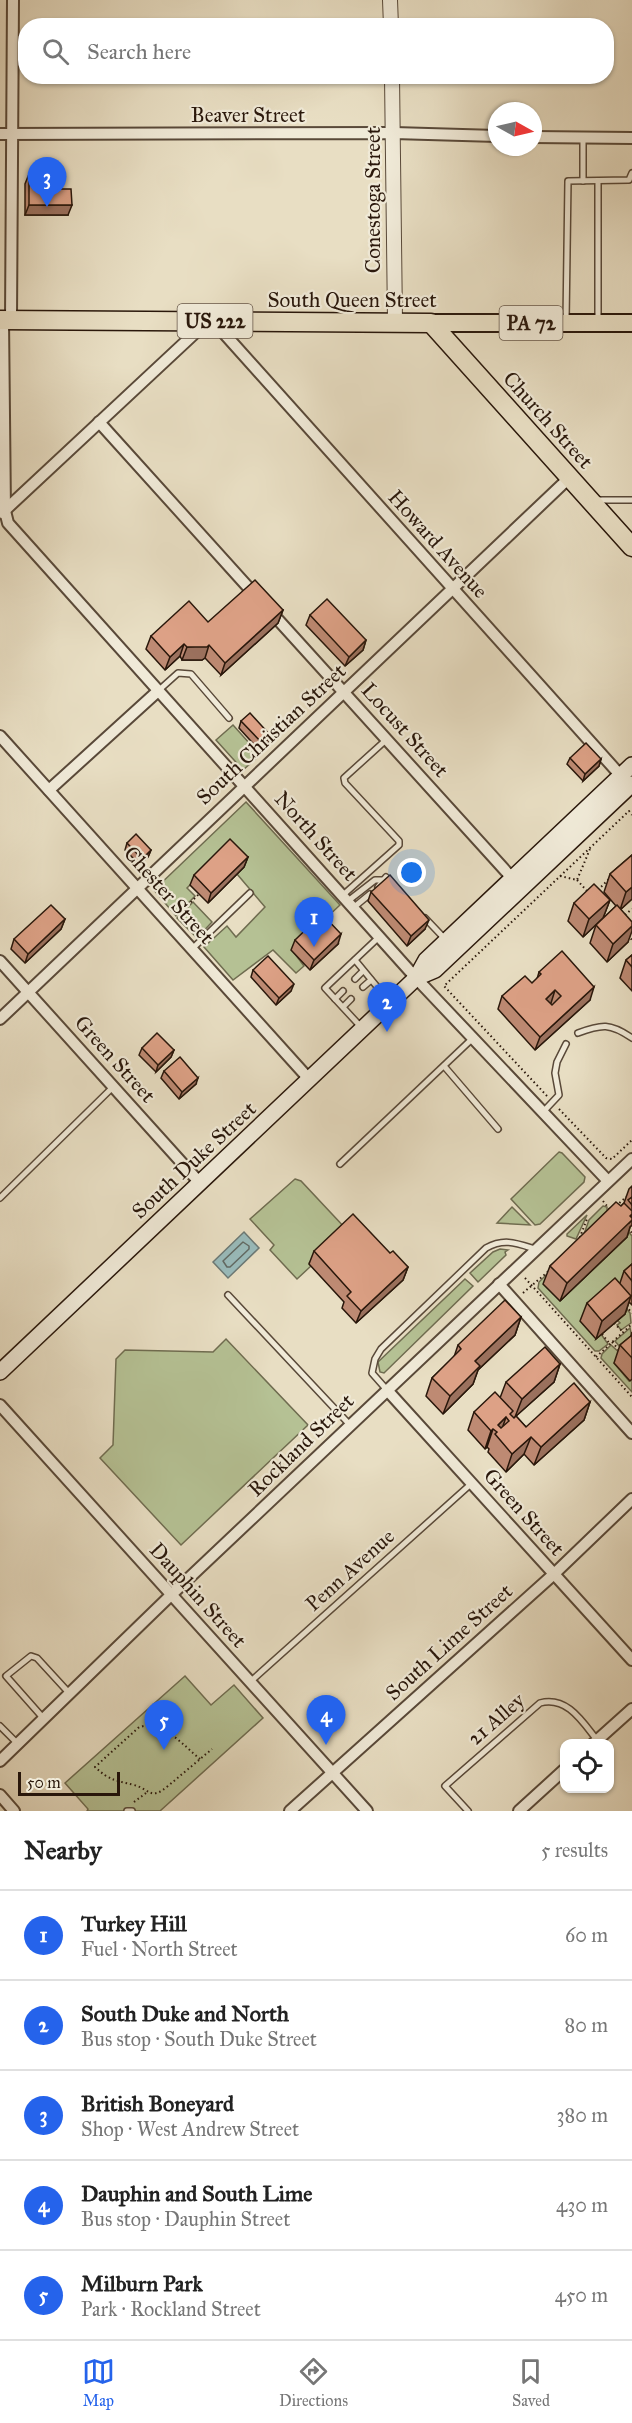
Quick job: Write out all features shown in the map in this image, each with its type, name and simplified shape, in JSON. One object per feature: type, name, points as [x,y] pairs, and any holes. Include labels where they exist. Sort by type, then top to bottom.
[{"type":"highway","name":"South Queen Street","points":[[5,319],[430,323]]},
{"type":"highway","name":"Church Street","points":[[430,323],[632,547]]},
{"type":"main road","name":"South Queen Street","points":[[430,323],[632,323]]},
{"type":"main road","name":"South Duke Street","points":[[0,1372],[391,1003],[416,978],[426,960],[446,940],[512,878],[629,781]]},
{"type":"main road","name":"South Duke Street","points":[[416,978],[435,970],[629,781]]},
{"type":"street","points":[[2,511],[5,319],[13,134],[14,0]]},
{"type":"street","points":[[390,0],[391,18]]},
{"type":"street","name":"Conestoga Street","points":[[392,84],[395,322]]},
{"type":"street","name":"Beaver Street","points":[[0,134],[394,133],[488,136]]},
{"type":"street","points":[[542,137],[632,138]]},
{"type":"street","points":[[2,511],[195,333],[213,321]]},
{"type":"street","name":"Howard Avenue","points":[[213,321],[629,781]]},
{"type":"street","name":"Locust Street","points":[[99,422],[512,878]]},
{"type":"street","name":"South Christian Street","points":[[0,1019],[569,478]]},
{"type":"street","name":"North Street","points":[[2,511],[8,523],[416,978],[608,1181]]},
{"type":"street","points":[[49,790],[158,691]]},
{"type":"street","name":"Chester Street","points":[[0,736],[309,1079]]},
{"type":"street","name":"Green Street","points":[[0,962],[200,1183]]},
{"type":"street","name":"Rockland Street","points":[[0,1761],[171,1595],[632,1159]]},
{"type":"street","points":[[499,1284],[632,1433]]},
{"type":"street","name":"Green Street","points":[[387,1390],[632,1660]]},
{"type":"street","name":"Dauphin Street","points":[[0,1406],[367,1811]]},
{"type":"street","name":"South Lime Street","points":[[290,1811],[554,1574],[632,1499]]},
{"type":"street","points":[[598,1739],[632,1709]]},
{"type":"street","points":[[519,1811],[560,1774]]},
{"type":"street","points":[[0,1796],[14,1811]]},
{"type":"lane","points":[[583,138],[583,181]]},
{"type":"lane","points":[[566,323],[568,180],[629,180],[632,173]]},
{"type":"lane","points":[[598,181],[598,323]]},
{"type":"lane","points":[[591,500],[632,500]]},
{"type":"lane","points":[[158,691],[178,673],[191,674],[229,718]]},
{"type":"lane","points":[[348,902],[399,845],[399,842],[345,783],[344,778],[387,739]]},
{"type":"lane","points":[[348,902],[375,880],[384,879],[394,885]]},
{"type":"lane","points":[[378,888],[384,879]]},
{"type":"lane","points":[[192,949],[250,893]]},
{"type":"lane","points":[[348,902],[370,894]]},
{"type":"lane","points":[[416,909],[446,940]]},
{"type":"lane","points":[[363,1029],[325,988],[379,937]]},
{"type":"lane","points":[[355,960],[391,1003]]},
{"type":"lane","points":[[355,979],[363,971]]},
{"type":"lane","points":[[363,987],[371,980]]},
{"type":"lane","points":[[335,999],[343,991]]},
{"type":"lane","points":[[343,1007],[351,999]]},
{"type":"lane","points":[[578,1033],[596,1026],[608,1026],[632,1038]]},
{"type":"lane","points":[[340,1164],[473,1038]]},
{"type":"lane","points":[[543,1112],[560,1091],[555,1073],[557,1062],[566,1044]]},
{"type":"lane","points":[[444,1066],[498,1129]]},
{"type":"lane","points":[[0,1198],[113,1087]]},
{"type":"lane","points":[[387,1390],[372,1373],[375,1359],[381,1349],[477,1257],[498,1242],[512,1241],[535,1249]]},
{"type":"lane","points":[[228,1295],[350,1425]]},
{"type":"lane","name":"Penn Avenue","points":[[250,1682],[472,1483]]},
{"type":"lane","points":[[0,1681],[31,1656],[37,1658],[70,1694]]},
{"type":"lane","points":[[6,1676],[44,1719]]},
{"type":"lane","name":"21 Alley","points":[[468,1811],[445,1786],[540,1703],[559,1702],[574,1712],[593,1739]]},
{"type":"lane","points":[[0,1726],[18,1744]]},
{"type":"lane","points":[[127,1811],[132,1811]]},
{"type":"path","points":[[632,815],[628,811],[444,986],[606,1158],[612,1159],[632,1140]]},
{"type":"path","points":[[577,880],[591,846]]},
{"type":"path","points":[[560,876],[577,880],[591,896],[616,873]]},
{"type":"path","points":[[169,924],[199,894]]},
{"type":"path","points":[[624,916],[632,909]]},
{"type":"path","points":[[624,932],[632,940]]},
{"type":"path","points":[[611,1211],[632,1192]]},
{"type":"path","points":[[595,1193],[617,1217]]},
{"type":"path","points":[[586,1235],[578,1243],[588,1217]]},
{"type":"path","points":[[623,1223],[632,1233]]},
{"type":"path","points":[[517,1286],[524,1294],[555,1265]]},
{"type":"path","points":[[525,1278],[632,1397]]},
{"type":"path","points":[[624,1304],[632,1313]]},
{"type":"path","points":[[614,1323],[622,1332]]},
{"type":"path","points":[[596,1357],[632,1324]]},
{"type":"path","points":[[602,1334],[622,1353]]},
{"type":"path","points":[[200,1759],[185,1744],[164,1730],[150,1725],[138,1728],[96,1767],[109,1779],[137,1785],[147,1792],[156,1794],[163,1791],[212,1749]]},
{"type":"path","points":[[132,1811],[134,1802],[147,1792]]},
{"type":"green space","points":[[233,725],[260,755],[243,770],[216,740]]},
{"type":"green space","points":[[246,802],[340,905],[292,950],[304,966],[296,973],[273,950],[233,980],[204,947],[227,926],[236,937],[265,907],[237,874],[226,849],[187,888],[195,896],[176,916],[154,890]]},
{"type":"green space","points":[[193,902],[212,922],[197,938],[177,918]]},
{"type":"green space","points":[[559,1152],[585,1177],[584,1182],[540,1224],[535,1225],[511,1199]]},
{"type":"green space","points":[[295,1179],[301,1181],[346,1229],[309,1263],[311,1266],[297,1279],[270,1250],[274,1245],[250,1219]]},
{"type":"green space","points":[[603,1206],[607,1207],[607,1211],[584,1234],[589,1220]]},
{"type":"green space","points":[[512,1207],[530,1225],[497,1223]]},
{"type":"green space","points":[[587,1215],[576,1239],[567,1236],[567,1234]]},
{"type":"green space","points":[[627,1230],[632,1236],[632,1273],[615,1295],[630,1313],[631,1323],[621,1330],[617,1325],[620,1323],[617,1320],[601,1334],[608,1344],[599,1351],[595,1351],[538,1288],[539,1282],[546,1275],[549,1278],[544,1284],[560,1301],[626,1237]]},
{"type":"green space","points":[[500,1249],[508,1250],[505,1252],[506,1255],[478,1282],[470,1273],[493,1252]]},
{"type":"green space","points":[[465,1279],[473,1286],[384,1373],[380,1372],[378,1362]]},
{"type":"green space","points":[[630,1328],[632,1338],[625,1353],[615,1341]]},
{"type":"green space","points":[[226,1339],[308,1425],[181,1545],[100,1458],[113,1445],[116,1359],[125,1350],[213,1352]]},
{"type":"green space","points":[[611,1345],[622,1355],[614,1363],[629,1381],[632,1379],[632,1392],[601,1358]]},
{"type":"green space","points":[[185,1676],[211,1705],[234,1685],[263,1718],[160,1811],[87,1811],[88,1809],[65,1783]]},
{"type":"water","points":[[244,1232],[259,1248],[228,1278],[213,1262]]},
{"type":"building","points":[[29,174],[59,174],[59,189],[71,189],[72,205],[29,205]]},
{"type":"building","points":[[255,580],[283,610],[225,663],[209,645],[207,647],[187,647],[184,644],[170,657],[151,636],[189,601],[208,622]]},
{"type":"building","points":[[327,599],[366,640],[349,657],[310,615]]},
{"type":"building","points":[[250,713],[271,736],[263,744],[241,721]]},
{"type":"building","points":[[586,743],[601,759],[585,774],[570,758]]},
{"type":"building","points":[[136,834],[151,850],[142,859],[127,843]]},
{"type":"building","points":[[230,839],[248,857],[211,893],[194,875]]},
{"type":"building","points":[[632,855],[632,887],[626,892],[610,874]]},
{"type":"building","points":[[390,875],[429,920],[411,936],[371,892]]},
{"type":"building","points":[[594,884],[610,900],[589,919],[574,903]]},
{"type":"building","points":[[51,905],[65,919],[28,954],[14,939]]},
{"type":"building","points":[[617,905],[632,922],[632,926],[613,944],[596,925]]},
{"type":"building","points":[[322,914],[341,934],[314,960],[295,940]]},
{"type":"building","points":[[562,951],[594,987],[540,1037],[502,996],[525,976],[532,983],[541,974],[539,972]],"holes":[[[555,990],[561,996],[552,1005],[546,999]]]},
{"type":"building","points":[[632,955],[632,967],[626,960]]},
{"type":"building","points":[[268,956],[294,984],[279,998],[253,970]]},
{"type":"building","points":[[157,1033],[174,1050],[158,1065],[142,1048]]},
{"type":"building","points":[[180,1057],[198,1078],[182,1092],[164,1071]]},
{"type":"building","points":[[616,1202],[621,1206],[624,1203],[632,1211],[630,1216],[632,1220],[567,1283],[550,1266]]},
{"type":"building","points":[[353,1214],[390,1253],[393,1251],[408,1267],[361,1311],[347,1296],[351,1292],[314,1251]]},
{"type":"building","points":[[632,1264],[632,1281],[624,1271]]},
{"type":"building","points":[[615,1278],[631,1296],[602,1321],[587,1303]]},
{"type":"building","points":[[505,1300],[521,1317],[475,1361],[480,1366],[450,1396],[432,1378],[461,1349],[458,1345]]},
{"type":"building","points":[[632,1335],[632,1358],[620,1345]]},
{"type":"building","points":[[545,1347],[560,1364],[522,1399],[506,1382]]},
{"type":"building","points":[[574,1383],[590,1402],[541,1447],[531,1437],[512,1454],[495,1434],[497,1432],[493,1429],[491,1431],[474,1412],[495,1392],[513,1411],[510,1414],[514,1418],[516,1416],[526,1427]],"holes":[[[506,1417],[509,1421],[501,1428],[498,1425]]]},
{"type":"place","name":"British Boneyard","points":[[47,207]]},
{"type":"place","name":"Turkey Hill","points":[[314,947]]},
{"type":"place","name":"South Duke and North","points":[[387,1032]]},
{"type":"place","name":"Dauphin and South Lime","points":[[326,1745]]},
{"type":"place","name":"Milburn Park","points":[[164,1750]]}]
